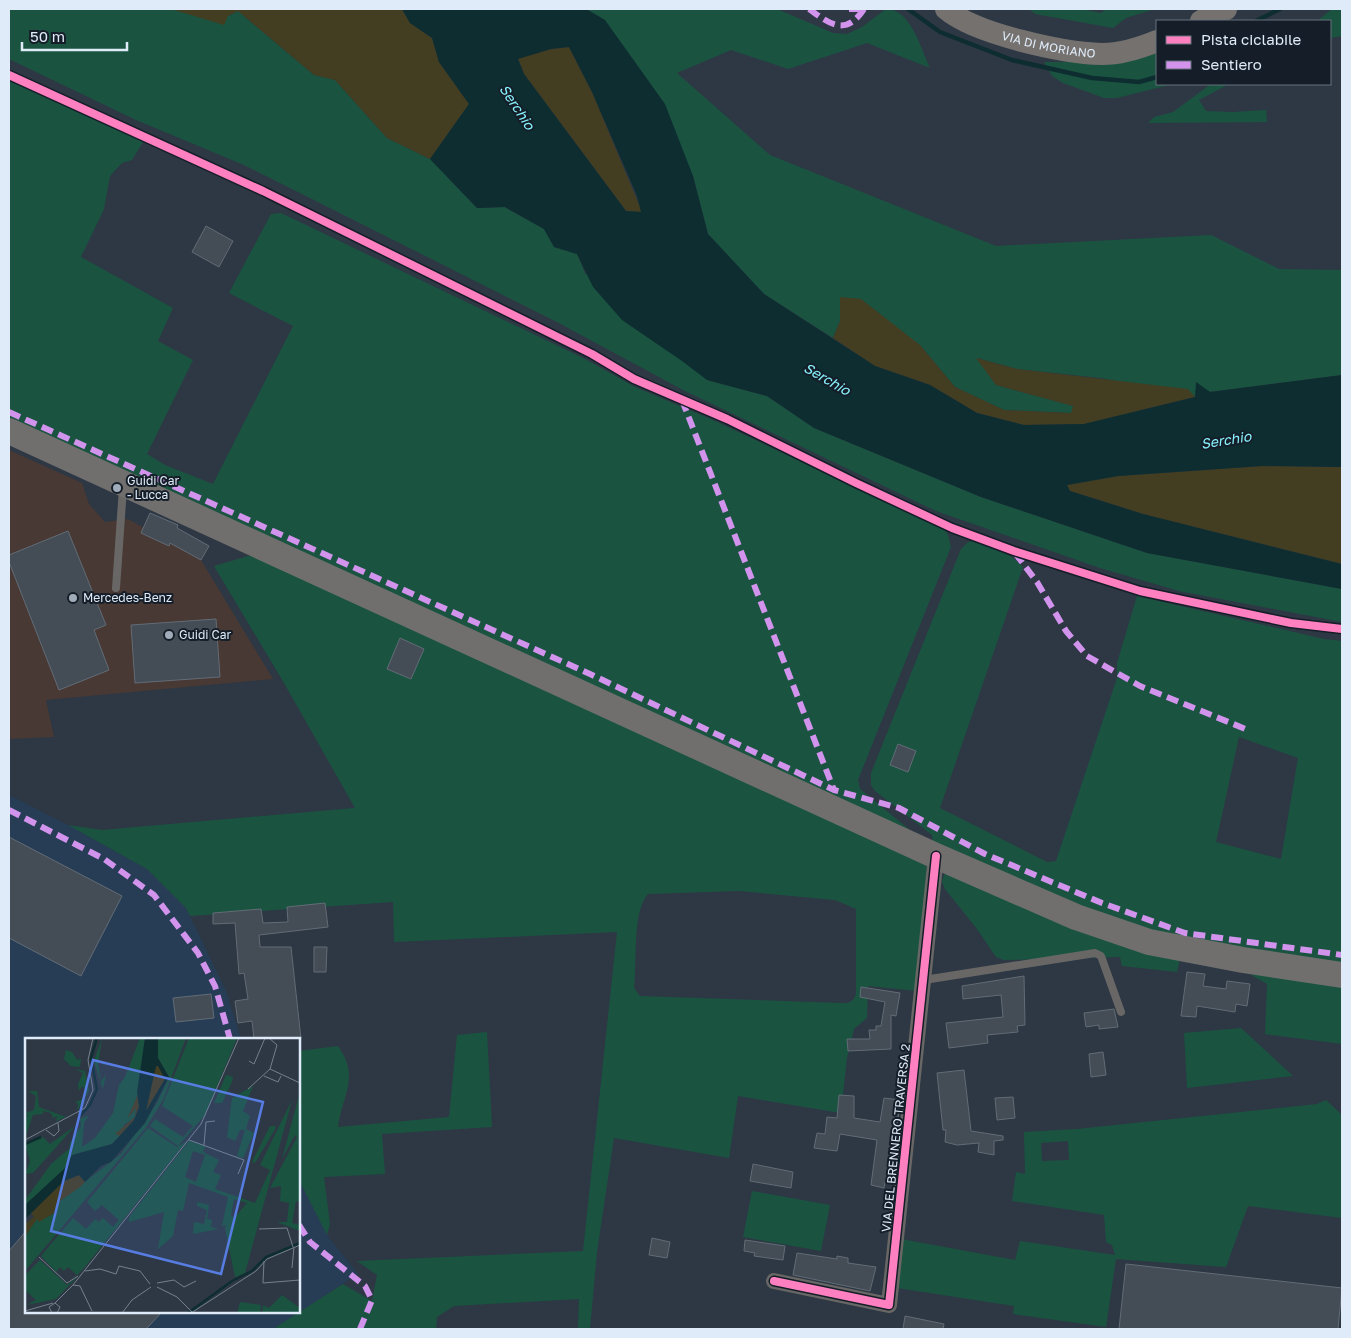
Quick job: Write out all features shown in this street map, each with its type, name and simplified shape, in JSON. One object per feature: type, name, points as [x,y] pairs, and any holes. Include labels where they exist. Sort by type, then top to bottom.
[{"type":"main road","name":"VIA DI MORIANO","points":[[946,9],[978,27],[1038,44],[1077,52],[1103,54],[1123,52],[1156,41]]},
{"type":"main road","points":[[1203,20],[1226,9]]},
{"type":"main road","points":[[9,432],[936,856],[1076,917],[1149,942],[1243,960],[1342,975]]},
{"type":"street","name":"VIA DEL BRENNERO TRAVERSA 2","points":[[774,1281],[889,1305],[936,856]]},
{"type":"lane","points":[[116,588],[123,484]]},
{"type":"lane","points":[[924,980],[1095,953],[1101,956],[1121,1012]]},
{"type":"shaded area","points":[[9,450],[82,483],[89,504],[105,522],[128,519],[201,560],[273,679],[46,700],[54,737],[9,739]]},
{"type":"shaded area","points":[[9,795],[147,869],[186,908],[226,991],[241,1038],[25,1038],[25,1313],[298,1313],[273,1329],[9,1329]]},
{"type":"shaded area","points":[[300,1182],[329,1238],[358,1274],[300,1312]]},
{"type":"green space","points":[[9,9],[171,9],[228,16],[238,11],[314,75],[335,80],[387,138],[430,159],[477,208],[504,207],[544,229],[554,247],[577,254],[585,273],[707,380],[767,396],[814,428],[981,497],[1147,553],[1342,589],[1342,622],[1179,591],[1100,568],[936,511],[683,390],[557,322],[244,165],[136,120],[9,59]]},
{"type":"green space","points":[[586,9],[777,9],[833,33],[847,34],[862,27],[886,9],[895,11],[909,23],[914,31],[930,68],[867,43],[788,69],[731,50],[677,73],[770,155],[996,246],[1211,235],[1279,269],[1342,270],[1342,375],[1209,392],[1197,383],[1195,397],[1101,378],[1017,369],[977,358],[996,385],[1074,406],[1072,413],[1004,410],[955,387],[920,345],[840,298],[840,321],[833,338],[764,294],[708,234],[693,176],[605,20]]},
{"type":"green space","points":[[1029,9],[1081,9],[1101,13],[1106,9],[1155,9],[1126,18],[1113,28],[1035,14]]},
{"type":"green space","points":[[1332,9],[1342,9],[1342,36],[1331,38],[1331,20],[1318,20]]},
{"type":"green space","points":[[1156,46],[1156,85],[1169,85],[1117,98],[1104,98],[1063,83],[1052,76],[1044,62],[1075,62]]},
{"type":"green space","points":[[9,81],[143,142],[132,160],[122,163],[110,176],[104,209],[81,257],[173,308],[158,341],[193,360],[147,454],[165,465],[213,484],[293,326],[229,293],[271,214],[281,213],[583,358],[635,387],[715,421],[944,529],[948,535],[951,547],[858,780],[860,789],[922,840],[9,420]]},
{"type":"green space","points":[[1210,85],[1227,85],[1199,100],[1206,111],[1266,110],[1267,122],[1148,123],[1154,117],[1173,112]]},
{"type":"green space","points":[[973,541],[1011,556],[1023,567],[940,808],[1047,862],[1056,861],[1117,678],[1117,663],[1137,596],[1324,639],[1342,641],[1342,967],[1195,943],[1074,906],[933,842],[932,835],[875,791],[871,785],[871,773],[961,549],[968,542]],"holes":[[[1239,737],[1298,758],[1281,859],[1216,842]]]},
{"type":"green space","points":[[255,554],[927,865],[917,991],[868,986],[867,1018],[854,1029],[847,1058],[841,1113],[738,1096],[729,1158],[614,1138],[597,1252],[590,1329],[578,1329],[579,1299],[454,1306],[437,1317],[436,1329],[273,1329],[343,1284],[372,1301],[377,1275],[357,1261],[583,1251],[617,932],[394,942],[393,902],[190,916],[186,908],[147,869],[68,825],[102,830],[355,808],[284,683],[214,566]],"holes":[[[739,891],[835,900],[856,909],[856,994],[849,1002],[640,996],[634,988],[637,925],[639,912],[648,894]]]},
{"type":"green space","points":[[948,873],[1180,959],[1177,972],[1122,966],[1120,957],[1004,960],[996,957],[977,929],[945,889],[942,882],[944,875]]},
{"type":"green space","points":[[1266,973],[1342,985],[1342,1044],[1265,1034],[1267,984],[1251,975]]},
{"type":"green space","points":[[1241,1028],[1293,1076],[1187,1088],[1184,1033]]},
{"type":"green space","points":[[487,1032],[492,1127],[382,1134],[385,1174],[324,1177],[330,1224],[327,1235],[300,1182],[300,1051],[338,1046],[345,1057],[349,1076],[338,1127],[449,1117],[457,1035]]},
{"type":"green space","points":[[1326,1100],[1340,1113],[1342,1118],[1342,1218],[1248,1206],[1226,1267],[1116,1259],[1106,1327],[1013,1314],[1014,1306],[897,1288],[901,1239],[1015,1260],[1020,1241],[1115,1255],[1112,1245],[1106,1242],[1104,1215],[1012,1201],[1016,1172],[1025,1174],[1024,1132],[1077,1129],[1317,1104]],"holes":[[[1068,1141],[1069,1160],[1042,1161],[1041,1143]]]},
{"type":"green space","points":[[752,1191],[830,1205],[821,1251],[743,1237]]},
{"type":"sand","points":[[171,9],[402,9],[410,23],[432,38],[439,62],[469,104],[430,159],[387,138],[335,80],[314,75],[238,11],[228,16],[224,25]]},
{"type":"sand","points":[[569,47],[592,92],[642,212],[626,211],[524,74],[518,58],[551,49]]},
{"type":"sand","points":[[840,297],[861,299],[920,345],[955,387],[1004,410],[1071,413],[1073,406],[996,385],[976,358],[1017,369],[1188,389],[1195,397],[1084,424],[1024,425],[977,413],[930,385],[875,366],[833,338],[840,321]]},
{"type":"sand","points":[[1262,466],[1342,467],[1342,564],[1143,514],[1070,491],[1067,485],[1118,476]]},
{"type":"water","name":"Serchio","points":[[402,9],[586,9],[605,20],[665,104],[693,176],[708,234],[764,294],[875,366],[930,385],[977,413],[1024,425],[1084,424],[1195,397],[1196,382],[1210,392],[1342,375],[1342,467],[1262,466],[1118,476],[1067,485],[1070,491],[1143,514],[1342,564],[1342,589],[1147,553],[981,497],[814,428],[767,396],[707,380],[622,320],[593,287],[577,254],[554,247],[544,229],[505,207],[477,208],[430,159],[469,104],[439,62],[432,38],[410,23]],"holes":[[[569,47],[592,92],[637,196],[641,212],[626,211],[524,74],[518,59],[551,49]]]},
{"type":"building","points":[[206,226],[233,241],[219,267],[192,252]]},
{"type":"building","points":[[150,513],[178,525],[177,528],[209,546],[201,560],[170,543],[169,546],[141,533]]},
{"type":"building","points":[[68,531],[106,625],[94,630],[109,670],[59,690],[9,562],[9,555]]},
{"type":"building","points":[[216,619],[220,677],[135,683],[131,625]]},
{"type":"building","points":[[400,638],[424,649],[411,679],[387,669]]},
{"type":"building","points":[[898,744],[916,751],[908,772],[890,765]]},
{"type":"building","points":[[9,837],[122,896],[81,976],[9,938]]},
{"type":"building","points":[[325,903],[328,927],[259,935],[260,947],[291,947],[301,1039],[254,1038],[252,1021],[238,1023],[235,1001],[248,999],[244,973],[239,974],[235,923],[213,924],[213,913],[261,909],[263,923],[288,922],[287,907]]},
{"type":"building","points":[[314,947],[327,947],[326,972],[314,972]]},
{"type":"building","points":[[1187,972],[1205,974],[1203,986],[1226,989],[1227,981],[1250,984],[1247,1006],[1236,1004],[1235,1012],[1197,1006],[1196,1017],[1181,1016]]},
{"type":"building","points":[[1024,976],[1025,1025],[1017,1026],[1018,1032],[987,1035],[988,1043],[949,1048],[946,1023],[1003,1017],[1001,995],[963,999],[962,986]]},
{"type":"building","points":[[861,987],[900,993],[896,1016],[891,1015],[891,1049],[848,1051],[847,1039],[870,1039],[869,1030],[876,1030],[876,1026],[881,1026],[885,1002],[860,997]]},
{"type":"building","points":[[211,994],[214,1018],[176,1022],[173,998]]},
{"type":"building","points":[[1114,1009],[1118,1027],[1099,1029],[1099,1025],[1086,1027],[1084,1013]]},
{"type":"building","points":[[1103,1052],[1106,1075],[1091,1077],[1089,1054]]},
{"type":"building","points":[[964,1070],[971,1131],[1003,1136],[1003,1140],[994,1141],[994,1155],[978,1152],[979,1143],[957,1145],[945,1142],[946,1130],[943,1130],[937,1073]]},
{"type":"building","points":[[839,1095],[854,1096],[854,1118],[880,1122],[884,1098],[900,1100],[892,1178],[890,1178],[889,1182],[885,1182],[884,1188],[871,1185],[877,1140],[840,1134],[837,1151],[814,1148],[817,1133],[825,1134],[827,1117],[837,1118]]},
{"type":"building","points":[[1013,1097],[1015,1118],[997,1120],[995,1098]]},
{"type":"building","points":[[753,1164],[793,1172],[791,1188],[750,1181]]},
{"type":"building","points":[[25,1232],[25,1313],[161,1313],[146,1329],[9,1329],[9,1251]]},
{"type":"building","points":[[652,1238],[670,1242],[667,1258],[649,1255]]},
{"type":"building","points":[[745,1240],[785,1246],[783,1260],[754,1256],[755,1253],[744,1251]]},
{"type":"building","points":[[797,1253],[837,1259],[837,1256],[848,1258],[848,1263],[876,1267],[870,1291],[793,1275]]},
{"type":"building","points":[[1126,1264],[1342,1288],[1338,1329],[1119,1329]]},
{"type":"building","points":[[905,1316],[944,1324],[943,1329],[903,1329]]},
{"type":"waterway","points":[[908,9],[940,32],[1012,60],[1092,78],[1139,82],[1156,77]]},
{"type":"waterway","points":[[1258,20],[1280,9]]},
{"type":"marked path","points":[[809,9],[824,20],[838,25],[851,23],[864,9]]},
{"type":"marked path","points":[[849,9],[864,9]]},
{"type":"marked path","points":[[682,400],[834,790]]},
{"type":"marked path","points":[[9,412],[590,674],[834,790],[899,808],[985,854],[1102,903],[1185,933],[1342,955]]},
{"type":"marked path","points":[[1015,553],[1037,582],[1066,631],[1087,656],[1140,686],[1248,730]]},
{"type":"marked path","points":[[9,810],[104,859],[154,895],[198,953],[215,986],[230,1038]]},
{"type":"marked path","points":[[300,1227],[310,1242],[365,1286],[372,1300],[360,1329]]},
{"type":"cycle path","points":[[9,75],[263,191],[592,354],[634,379],[727,419],[952,528],[1014,551],[1140,591],[1291,623],[1342,629]]},
{"type":"cycle path","points":[[774,1281],[889,1305],[936,856]]},
{"type":"place","name":"Guidi Car - Lucca","points":[[117,488]]},
{"type":"place","name":"Mercedes-Benz","points":[[73,598]]},
{"type":"place","name":"Guidi Car","points":[[169,635]]}]
